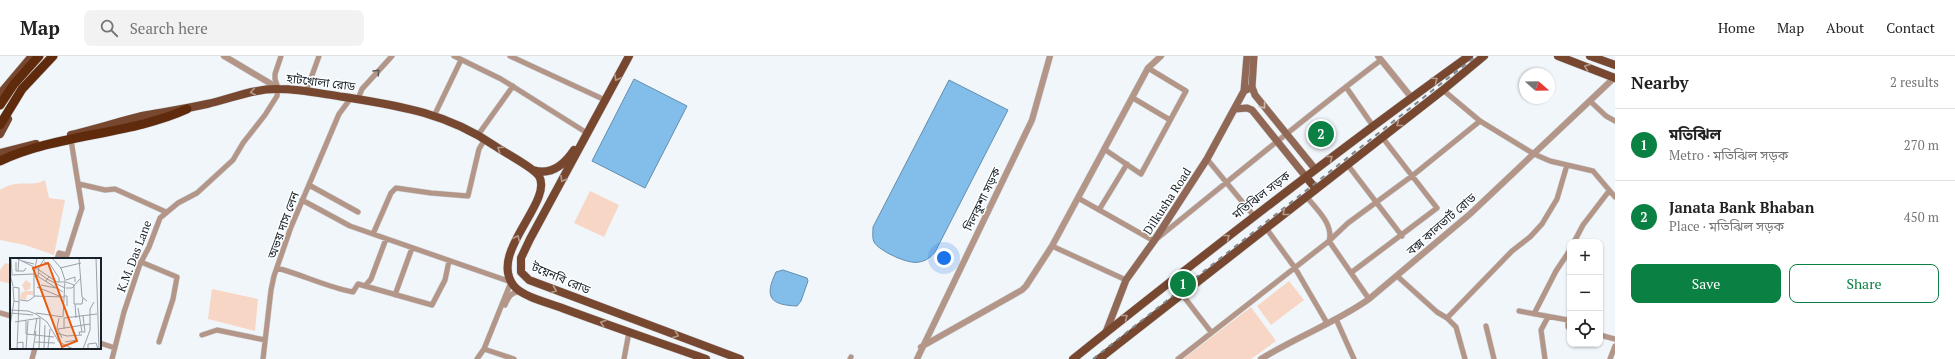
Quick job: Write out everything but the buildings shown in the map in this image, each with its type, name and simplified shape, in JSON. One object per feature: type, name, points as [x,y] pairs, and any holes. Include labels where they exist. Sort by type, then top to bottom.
[{"type":"highway","points":[[0,105],[14,84],[39,56]]},
{"type":"highway","points":[[0,125],[22,89],[53,56]]},
{"type":"highway","points":[[0,161],[27,151],[183,111]]},
{"type":"main road","points":[[0,94],[32,56]]},
{"type":"main road","points":[[0,134],[28,86],[58,56]]},
{"type":"main road","points":[[533,170],[544,172],[559,167],[570,156],[588,133],[629,56]]},
{"type":"main road","points":[[1244,91],[1247,56]]},
{"type":"main road","points":[[1254,56],[1252,87],[1259,101],[1325,182]]},
{"type":"main road","name":"মতিঝিল সড়ক","points":[[1072,359],[1254,216],[1411,97],[1469,56]]},
{"type":"main road","points":[[1099,359],[1181,293],[1443,90],[1484,56]]},
{"type":"main road","points":[[1558,56],[1615,77]]},
{"type":"main road","points":[[1590,56],[1615,65]]},
{"type":"main road","points":[[1244,91],[1252,87]]},
{"type":"main road","name":"হাটখোলা রোড","points":[[0,153],[140,117],[183,111],[249,93],[278,88],[404,107],[434,116],[481,137],[533,170]]},
{"type":"main road","name":"Dilkusha Road","points":[[1106,332],[1126,280],[1154,241],[1208,159],[1244,91]]},
{"type":"main road","points":[[1234,109],[1247,108],[1252,110],[1316,189]]},
{"type":"main road","name":"টয়েনবি রোড","points":[[588,133],[521,258],[521,272],[524,276],[543,285],[740,359]]},
{"type":"main road","points":[[533,170],[540,178],[540,192],[515,241],[509,259],[507,273],[511,282],[517,289],[629,332],[706,359]]},
{"type":"main road","points":[[540,192],[546,190],[549,191],[551,200]]},
{"type":"street","points":[[224,56],[278,88]]},
{"type":"street","points":[[278,88],[275,80],[275,74],[281,56]]},
{"type":"street","points":[[306,92],[319,56]]},
{"type":"street","name":"অভয় দাস লেন","points":[[263,359],[271,290],[277,268],[302,200],[339,114],[344,106],[355,99],[362,89],[392,56]]},
{"type":"street","points":[[454,56],[513,86],[588,133]]},
{"type":"street","points":[[510,56],[605,100]]},
{"type":"street","name":"দিলকুশা সড়ক","points":[[917,359],[1032,120],[1050,56]]},
{"type":"street","points":[[922,347],[1022,290],[1052,246],[1148,68],[1161,56]]},
{"type":"street","points":[[1078,198],[1154,241],[1380,58],[1411,97]]},
{"type":"street","points":[[434,116],[461,60]]},
{"type":"street","points":[[1104,149],[1141,174],[1186,91],[1148,68]]},
{"type":"street","name":"বক্স কালভার্ট রোড","points":[[1261,359],[1353,310],[1369,299],[1470,214],[1615,77]]},
{"type":"street","points":[[373,234],[390,192],[396,188],[431,194],[468,196],[481,137],[513,86]]},
{"type":"street","points":[[1346,86],[1373,126]]},
{"type":"street","name":"K.M. Das Lane","points":[[112,359],[124,312],[141,262],[160,218],[178,203],[198,193],[233,160],[243,143],[273,103],[278,88]]},
{"type":"street","points":[[1443,90],[1480,120],[1534,154],[1550,161],[1593,171],[1615,197]]},
{"type":"street","points":[[1133,98],[1170,120]]},
{"type":"street","points":[[1590,101],[1606,116],[1615,121]]},
{"type":"street","points":[[1178,359],[1329,241],[1348,223],[1412,176],[1480,120]]},
{"type":"street","points":[[1352,272],[1402,236],[1437,208],[1382,137]]},
{"type":"street","points":[[57,258],[59,253],[67,255],[82,208],[79,184],[70,140]]},
{"type":"street","points":[[1208,159],[1254,216]]},
{"type":"street","points":[[1100,210],[1127,164]]},
{"type":"street","points":[[1347,164],[1402,236]]},
{"type":"street","points":[[1447,318],[1512,251],[1530,237],[1542,224],[1557,199],[1567,165]]},
{"type":"street","points":[[79,184],[105,190],[115,189],[166,212]]},
{"type":"street","points":[[309,185],[358,212]]},
{"type":"street","points":[[1576,239],[1583,225],[1609,190]]},
{"type":"street","points":[[1306,196],[1329,227],[1331,234],[1329,241]]},
{"type":"street","points":[[302,200],[350,226],[511,282],[484,349],[477,359]]},
{"type":"street","points":[[1266,228],[1295,268],[1327,323]]},
{"type":"street","points":[[364,286],[371,279],[386,239]]},
{"type":"street","points":[[1329,241],[1352,272],[1369,299]]},
{"type":"street","points":[[1052,246],[1126,280]]},
{"type":"street","points":[[394,295],[412,248]]},
{"type":"street","points":[[1534,314],[1556,271],[1567,254]]},
{"type":"street","points":[[277,268],[300,274],[341,290],[353,292],[358,284],[432,305],[445,280],[449,261]]},
{"type":"street","points":[[141,262],[177,277],[173,299],[159,342]]},
{"type":"street","points":[[1397,276],[1456,327],[1465,359]]},
{"type":"street","points":[[496,319],[501,314],[510,295],[516,292],[522,292]]},
{"type":"street","points":[[1181,293],[1211,332]]},
{"type":"street","points":[[1519,311],[1567,321]]},
{"type":"street","points":[[0,314],[10,316]]},
{"type":"street","points":[[1544,359],[1541,330],[1548,317]]},
{"type":"street","points":[[1336,319],[1354,359]]},
{"type":"street","points":[[1486,326],[1494,359]]},
{"type":"street","points":[[202,335],[217,330],[265,340]]},
{"type":"street","points":[[624,359],[629,332]]},
{"type":"street","points":[[1603,337],[1615,339]]},
{"type":"street","points":[[101,344],[115,348]]},
{"type":"street","points":[[1610,359],[1615,346]]},
{"type":"street","points":[[32,359],[35,349]]},
{"type":"street","points":[[484,349],[514,359]]},
{"type":"shaded area","points":[[45,180],[49,198],[65,200],[54,255],[25,245],[0,240],[0,190],[13,184],[34,183]]},
{"type":"shaded area","points":[[590,191],[619,205],[604,237],[574,223]]},
{"type":"shaded area","points":[[10,262],[10,284],[0,281],[0,270],[5,263],[9,264]]},
{"type":"shaded area","points":[[1289,281],[1304,300],[1271,325],[1257,306]]},
{"type":"shaded area","points":[[212,289],[258,299],[255,331],[208,319]]},
{"type":"shaded area","points":[[1251,307],[1276,341],[1251,359],[1183,359]]},
{"type":"water","points":[[634,79],[687,106],[645,188],[592,161]]},
{"type":"water","points":[[949,80],[1008,110],[935,252],[924,261],[908,261],[888,253],[877,246],[873,239],[873,227]]},
{"type":"water","points":[[783,270],[807,278],[808,281],[801,301],[797,306],[781,304],[772,298],[770,293],[772,281],[776,272]]},
{"type":"railway","points":[[1093,359],[1476,56]]},
{"type":"place","name":"Janata Bank Bhaban","points":[[1321,134]]},
{"type":"place","name":"মতিঝিল","points":[[1183,284]]}]
